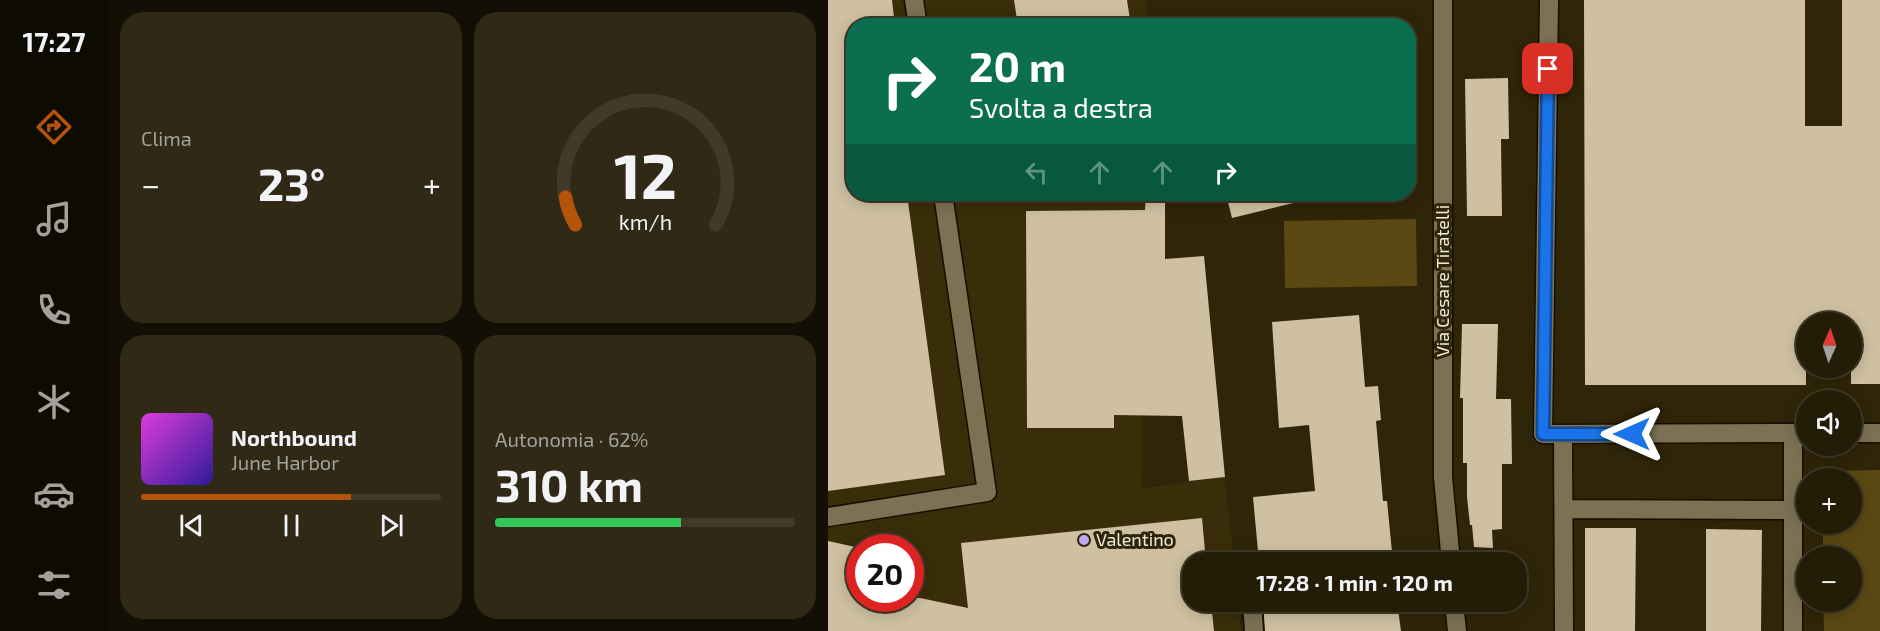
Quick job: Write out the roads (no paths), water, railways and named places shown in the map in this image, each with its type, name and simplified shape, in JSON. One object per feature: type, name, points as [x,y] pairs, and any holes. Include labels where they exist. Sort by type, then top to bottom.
[{"type":"street","points":[[914,0],[917,18]]},
{"type":"street","name":"Via Cesare Tiratelli","points":[[1443,0],[1443,477],[1450,552]]},
{"type":"street","points":[[1549,0],[1543,434],[1796,433]]},
{"type":"street","points":[[828,517],[987,492],[944,201]]},
{"type":"street","points":[[1862,433],[1880,433]]},
{"type":"street","points":[[1563,434],[1564,631]]},
{"type":"street","points":[[1793,631],[1793,510],[1798,456]]},
{"type":"street","points":[[1564,509],[1793,510]]},
{"type":"street","points":[[1253,612],[1254,631]]},
{"type":"street","points":[[1455,612],[1457,631]]},
{"type":"place","name":"Valentino","points":[[1084,540]]}]
